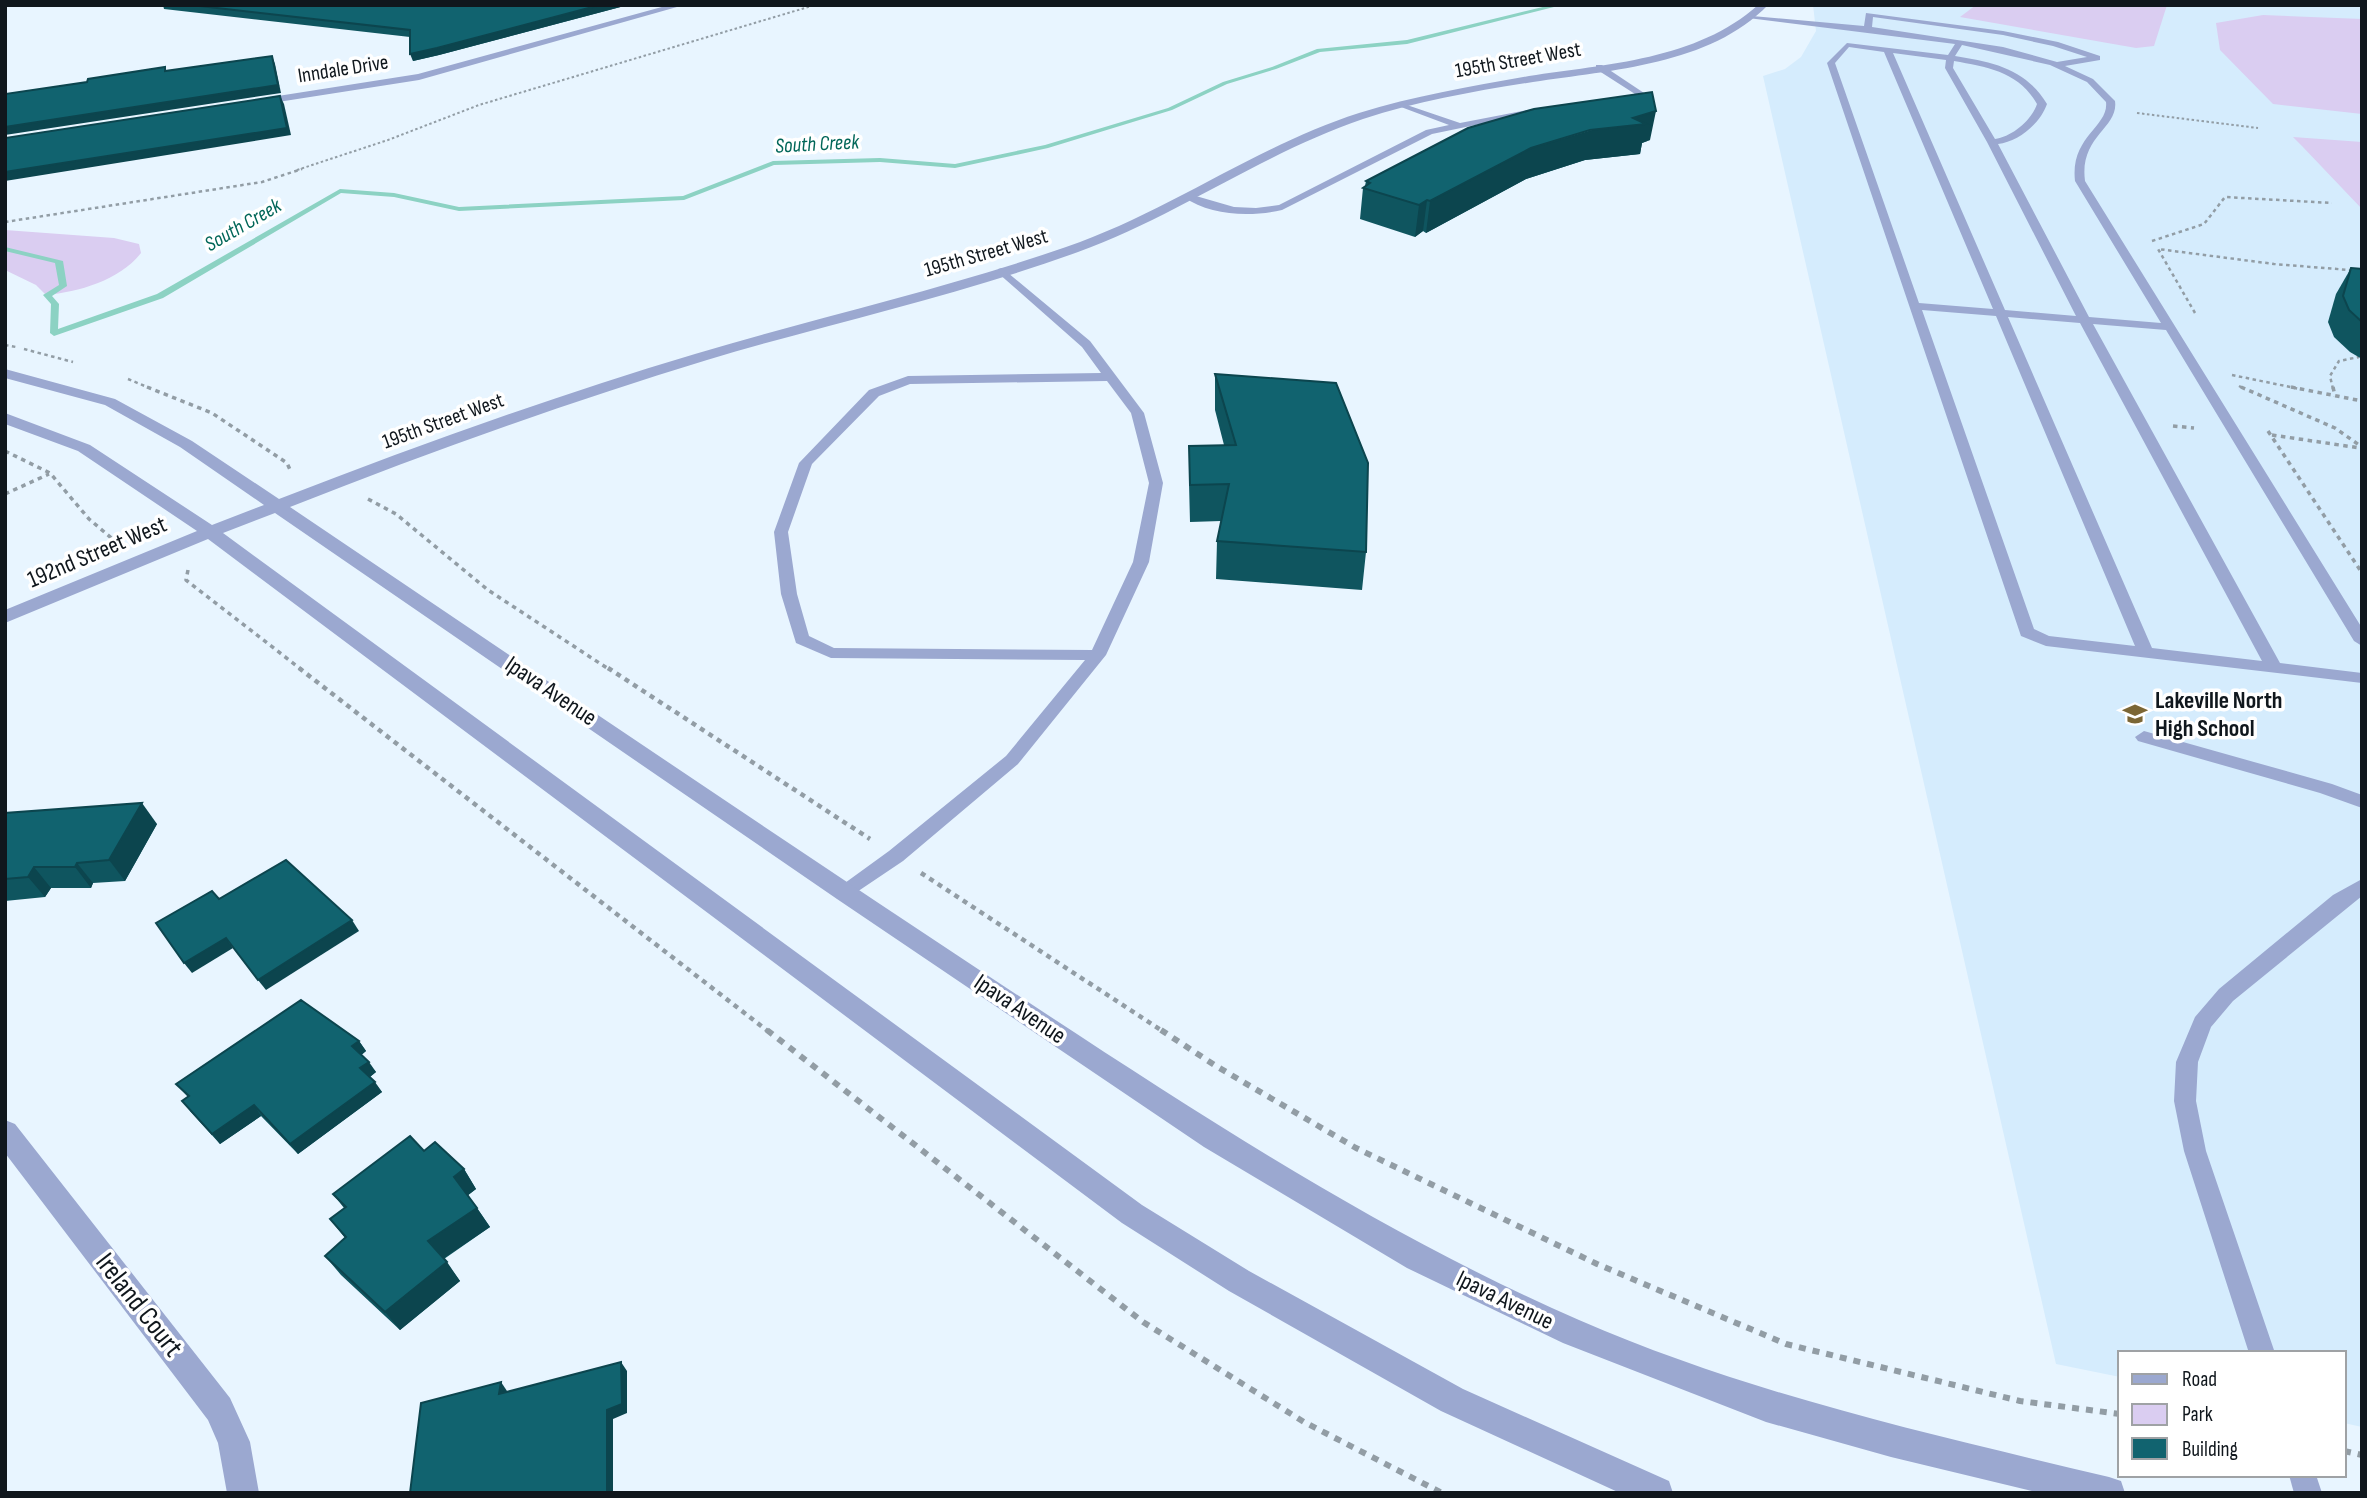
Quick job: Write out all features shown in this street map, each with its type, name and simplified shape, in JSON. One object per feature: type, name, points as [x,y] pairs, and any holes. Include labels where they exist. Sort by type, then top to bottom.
[{"type":"street","name":"Inndale Drive","points":[[240,104],[419,77],[680,5]]},
{"type":"street","name":"195th Street West","points":[[208,531],[457,438],[642,375],[1003,271],[1099,239],[1189,197],[1286,146],[1333,126],[1404,104],[1693,46],[1731,32],[1752,18],[1764,5]]},
{"type":"street","name":"Ipava Avenue","points":[[5,373],[110,402],[186,443],[845,892],[1214,1139],[1417,1258],[1574,1333],[1766,1406],[1891,1441],[2109,1493]]},
{"type":"street","points":[[5,418],[84,448],[208,531],[1132,1214],[1239,1281],[1440,1393],[1595,1467],[1657,1493]]},
{"type":"street","name":"192nd Street West","points":[[5,617],[208,531]]},
{"type":"street","name":"Ireland Court","points":[[5,1132],[219,1409],[234,1442],[243,1493]]},
{"type":"lane","points":[[1868,29],[1869,15],[1889,16],[2012,34],[2097,58],[2057,65]]},
{"type":"lane","points":[[1752,18],[1868,29],[1995,48],[2057,65],[2087,80],[2109,97],[2112,105],[2110,112],[2086,142],[2081,153],[2078,165],[2080,181],[2362,641]]},
{"type":"lane","points":[[1960,42],[1950,58],[1949,68],[1992,142],[2085,320],[2274,668]]},
{"type":"lane","points":[[1992,142],[2010,140],[2039,113],[2042,104],[2037,93],[2020,76],[2001,68],[1950,58],[1847,46],[1831,63],[2027,632],[2046,641],[2362,678]]},
{"type":"lane","points":[[1887,49],[2146,653]]},
{"type":"lane","points":[[1599,67],[1640,93],[1637,97],[1611,101]]},
{"type":"lane","points":[[1404,104],[1456,125]]},
{"type":"lane","points":[[1386,109],[1411,120]]},
{"type":"lane","points":[[1189,197],[1237,213],[1259,213],[1282,207],[1437,130],[1546,110]]},
{"type":"lane","points":[[1424,125],[1437,130]]},
{"type":"lane","points":[[845,892],[896,856],[1012,760],[1098,655],[1141,562],[1156,483],[1137,413],[1086,344],[1003,271]]},
{"type":"lane","points":[[1916,306],[2168,327]]},
{"type":"lane","points":[[1098,655],[831,653],[802,639],[789,594],[781,532],[806,463],[874,393],[908,380],[1111,377]]},
{"type":"lane","points":[[2144,737],[2326,788],[2362,802]]},
{"type":"lane","points":[[2261,1351],[2195,1151],[2185,1101],[2187,1062],[2202,1023],[2226,995],[2340,900],[2362,886]]},
{"type":"path","points":[[5,222],[261,182],[388,140],[479,105],[815,5]]},
{"type":"path","points":[[2137,113],[2258,128]]},
{"type":"path","points":[[2152,241],[2204,224],[2225,197],[2332,203]]},
{"type":"path","points":[[2198,318],[2158,249],[2274,264],[2362,271]]},
{"type":"path","points":[[5,345],[83,366]]},
{"type":"path","points":[[2335,396],[2330,376],[2334,368],[2339,361],[2359,357]]},
{"type":"path","points":[[2246,396],[2232,375],[2362,401]]},
{"type":"path","points":[[121,377],[212,413],[287,463],[291,468],[290,475],[349,497],[370,499],[396,514],[488,590],[1216,1066],[1356,1148],[1597,1264],[1786,1344],[2020,1401],[2118,1414]]},
{"type":"path","points":[[2239,386],[2335,428],[2362,447]]},
{"type":"path","points":[[2265,425],[2362,573]]},
{"type":"path","points":[[2271,435],[2362,447]]},
{"type":"path","points":[[5,452],[50,473],[89,519],[114,542],[141,542],[190,562],[186,580],[1143,1322],[1304,1422],[1442,1493]]},
{"type":"path","points":[[5,494],[50,473]]},
{"type":"shaded area","name":"Lakeville North High School","points":[[1813,5],[2362,5],[2362,1427],[2346,1423],[2346,1351],[2118,1351],[2118,1377],[2056,1364],[1763,76],[1785,69],[1801,57],[1816,31]]},
{"type":"green space","points":[[1976,5],[2167,5],[2154,46],[2136,48],[1960,17]]},
{"type":"green space","points":[[2263,15],[2362,19],[2362,114],[2273,104],[2220,50],[2216,23]]},
{"type":"green space","points":[[2293,137],[2362,142],[2362,209],[2302,146]]},
{"type":"green space","points":[[5,230],[114,238],[139,244],[141,253],[122,271],[98,283],[46,295],[36,285],[5,270]]},
{"type":"building","points":[[191,5],[600,5],[410,54],[410,30]]},
{"type":"building","points":[[272,56],[278,85],[5,127],[5,94],[165,67],[165,71]]},
{"type":"building","points":[[1652,92],[1656,111],[1633,118],[1646,124],[1590,130],[1531,148],[1419,205],[1363,188],[1370,183],[1366,181],[1468,128],[1534,109]]},
{"type":"building","points":[[280,96],[287,128],[5,172],[5,138]]},
{"type":"building","points":[[2351,268],[2362,269],[2362,322],[2349,310],[2343,296]]},
{"type":"building","points":[[1215,374],[1336,383],[1368,463],[1366,552],[1217,541],[1229,484],[1190,485],[1189,446],[1236,445]]},
{"type":"building","points":[[142,803],[109,860],[77,863],[75,867],[34,867],[28,877],[5,879],[5,813]]},
{"type":"building","points":[[286,860],[352,920],[258,980],[226,938],[184,963],[156,923],[212,891],[219,899]]},
{"type":"building","points":[[301,1000],[359,1041],[352,1046],[369,1062],[360,1068],[375,1082],[290,1144],[254,1105],[212,1134],[182,1101],[189,1096],[176,1084]]},
{"type":"building","points":[[410,1136],[424,1151],[435,1142],[464,1169],[454,1177],[477,1208],[428,1241],[447,1262],[385,1312],[325,1256],[346,1237],[330,1219],[346,1207],[333,1194]]},
{"type":"building","points":[[621,1362],[622,1404],[607,1410],[607,1493],[410,1493],[421,1403],[501,1382],[499,1394]]},
{"type":"waterway","name":"South Creek","points":[[5,249],[59,261],[63,286],[47,295],[55,304],[54,333],[160,296],[340,191],[394,195],[459,209],[684,198],[773,163],[880,160],[955,166],[1046,147],[1170,109],[1225,83],[1319,50],[1407,42],[1559,5]]},
{"type":"place","name":"Lakeville North High School","points":[[2135,714]]}]
